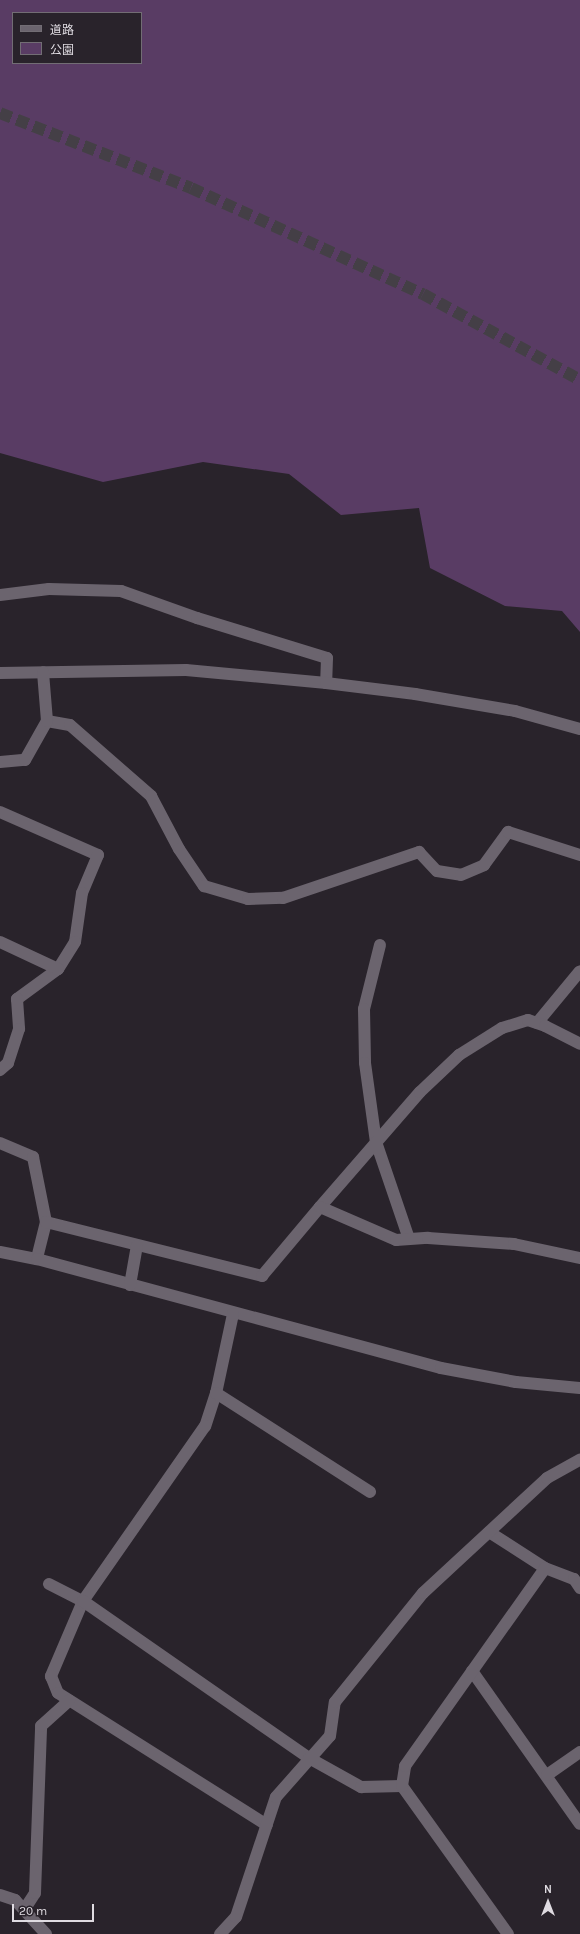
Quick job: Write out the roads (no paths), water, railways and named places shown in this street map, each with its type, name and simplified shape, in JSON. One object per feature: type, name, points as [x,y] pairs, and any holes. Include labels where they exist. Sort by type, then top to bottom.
[{"type":"street","points":[[0,595],[48,590],[121,591],[197,618],[327,658],[326,683]]},
{"type":"street","points":[[0,673],[186,670],[326,683],[415,694],[515,711],[580,729]]},
{"type":"street","points":[[0,762],[25,760],[47,721],[43,672]]},
{"type":"street","points":[[47,721],[70,725],[151,796],[179,849],[204,886],[248,899],[283,898],[419,852],[437,871],[461,875],[484,865],[508,832],[580,855]]},
{"type":"street","points":[[0,812],[98,855],[82,892],[76,942],[58,969],[17,999],[19,1029],[8,1063],[0,1070]]},
{"type":"street","points":[[0,942],[58,969]]},
{"type":"street","points":[[380,945],[364,1009],[365,1064],[376,1142],[409,1239]]},
{"type":"street","points":[[537,1023],[580,971]]},
{"type":"street","points":[[46,1222],[137,1246],[262,1276],[420,1092],[459,1055],[502,1028],[528,1020],[580,1044]]},
{"type":"street","points":[[0,1143],[33,1157],[46,1222],[37,1259]]},
{"type":"street","points":[[320,1208],[396,1240],[428,1238],[514,1244],[580,1258]]},
{"type":"street","points":[[130,1285],[137,1246]]},
{"type":"street","points":[[0,1252],[37,1259],[234,1314],[442,1368],[516,1382],[580,1388]]},
{"type":"street","points":[[234,1314],[216,1393],[205,1426],[83,1601],[51,1676],[58,1693],[69,1701],[267,1825]]},
{"type":"street","points":[[216,1393],[370,1492]]},
{"type":"street","points":[[220,1934],[236,1917],[276,1797],[330,1736],[335,1702],[423,1593],[547,1478],[580,1460]]},
{"type":"street","points":[[489,1532],[545,1568],[574,1579],[580,1588]]},
{"type":"street","points":[[508,1934],[402,1786],[405,1766],[545,1568]]},
{"type":"street","points":[[49,1584],[83,1601],[309,1758],[361,1787],[402,1786]]},
{"type":"street","points":[[472,1671],[547,1775],[580,1824]]},
{"type":"street","points":[[24,1910],[35,1893],[41,1726],[69,1701]]},
{"type":"street","points":[[547,1775],[580,1752]]},
{"type":"street","points":[[0,1896],[15,1900],[46,1934]]},
{"type":"tunnel","points":[[0,113],[191,188],[423,294],[580,380]]}]
